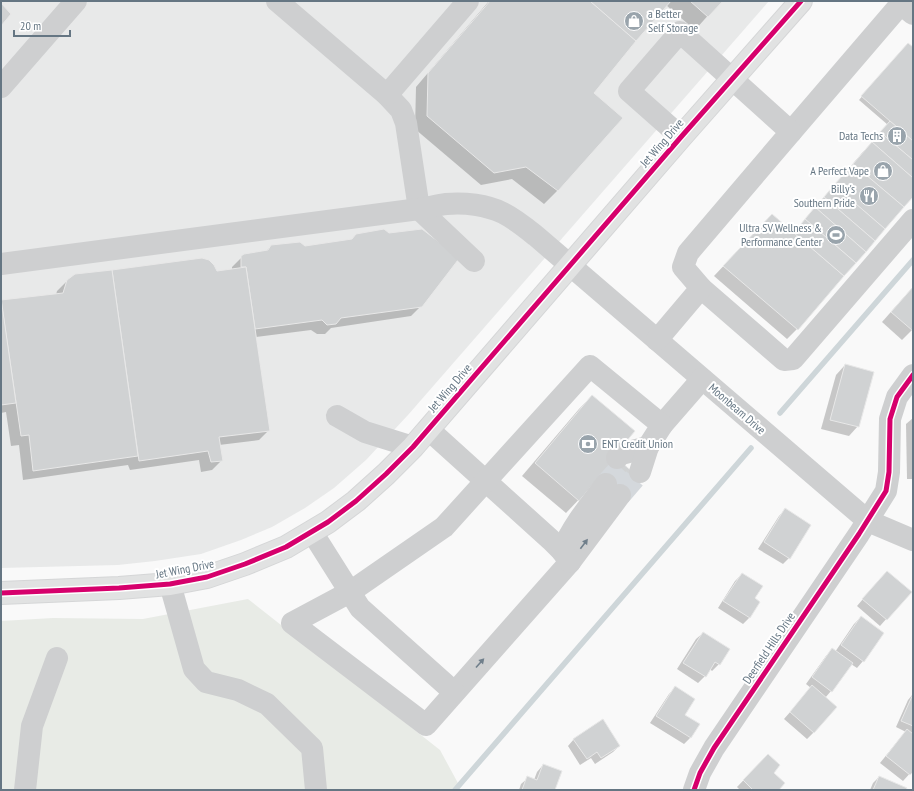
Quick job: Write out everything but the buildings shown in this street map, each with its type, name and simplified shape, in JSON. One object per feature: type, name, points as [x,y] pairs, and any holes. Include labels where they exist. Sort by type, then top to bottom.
[{"type":"main road","name":"Jet Wing Drive","points":[[1,593],[119,588],[170,584],[207,577],[245,564],[286,547],[328,522],[356,501],[413,447],[732,78],[801,1]]},
{"type":"street","points":[[277,1],[387,96],[401,110],[406,123],[419,210],[474,261]]},
{"type":"street","points":[[387,96],[468,1]]},
{"type":"street","points":[[1,87],[66,4]]},
{"type":"street","points":[[913,14],[902,5],[899,6],[688,253],[683,267],[701,288],[784,360],[793,359],[913,220]]},
{"type":"street","points":[[681,137],[629,91],[680,32],[791,132]]},
{"type":"street","name":"Moonbeam Drive","points":[[1,264],[419,210],[447,204],[484,206],[503,213],[536,236],[868,521],[913,540]]},
{"type":"street","points":[[657,340],[701,288]]},
{"type":"street","points":[[561,551],[556,534],[573,508],[609,486],[561,551],[454,692],[426,725],[292,623],[350,592],[444,527],[590,366],[662,425]]},
{"type":"street","name":"Deerfield Hills Drive","points":[[694,790],[700,773],[714,748],[868,521],[886,491],[890,472],[890,419],[897,397],[913,375]]},
{"type":"street","points":[[628,463],[648,447],[662,425],[702,379]]},
{"type":"street","points":[[337,416],[365,432],[413,447]]},
{"type":"street","points":[[428,429],[561,551]]},
{"type":"street","points":[[312,532],[360,608],[454,692]]},
{"type":"street","points":[[170,584],[194,669],[206,682],[238,690],[267,704],[301,737],[312,748],[316,790]]},
{"type":"street","points":[[25,790],[32,726],[57,658]]},
{"type":"shaded area","points":[[1,1],[769,1],[408,415],[366,460],[334,488],[305,508],[272,527],[201,554],[118,565],[1,568]]},
{"type":"shaded area","points":[[248,599],[440,750],[459,785],[455,790],[1,790],[1,621],[53,618],[143,619]]},
{"type":"waterway","points":[[780,413],[913,260]]},
{"type":"waterway","points":[[455,790],[751,448]]},
{"type":"tunnel","points":[[606,484],[628,460]]},
{"type":"tunnel","points":[[620,495],[640,472]]},
{"type":"cycle path","points":[[1,593],[119,588],[170,584],[207,577],[245,564],[286,547],[328,522],[356,501],[413,447],[681,137],[801,1]]},
{"type":"cycle path","points":[[694,790],[700,773],[714,748],[859,534],[886,491],[889,472],[890,419],[897,397],[913,375]]},
{"type":"place","name":"a Better Self Storage","points":[[634,21]]},
{"type":"place","name":"Data Techs","points":[[897,136]]},
{"type":"place","name":"A Perfect Vape","points":[[883,171]]},
{"type":"place","name":"Billy's Southern Pride","points":[[869,196]]},
{"type":"place","name":"Ultra SV Wellness & Performance Center","points":[[836,235]]},
{"type":"place","name":"ENT Credit Union","points":[[588,444]]}]
